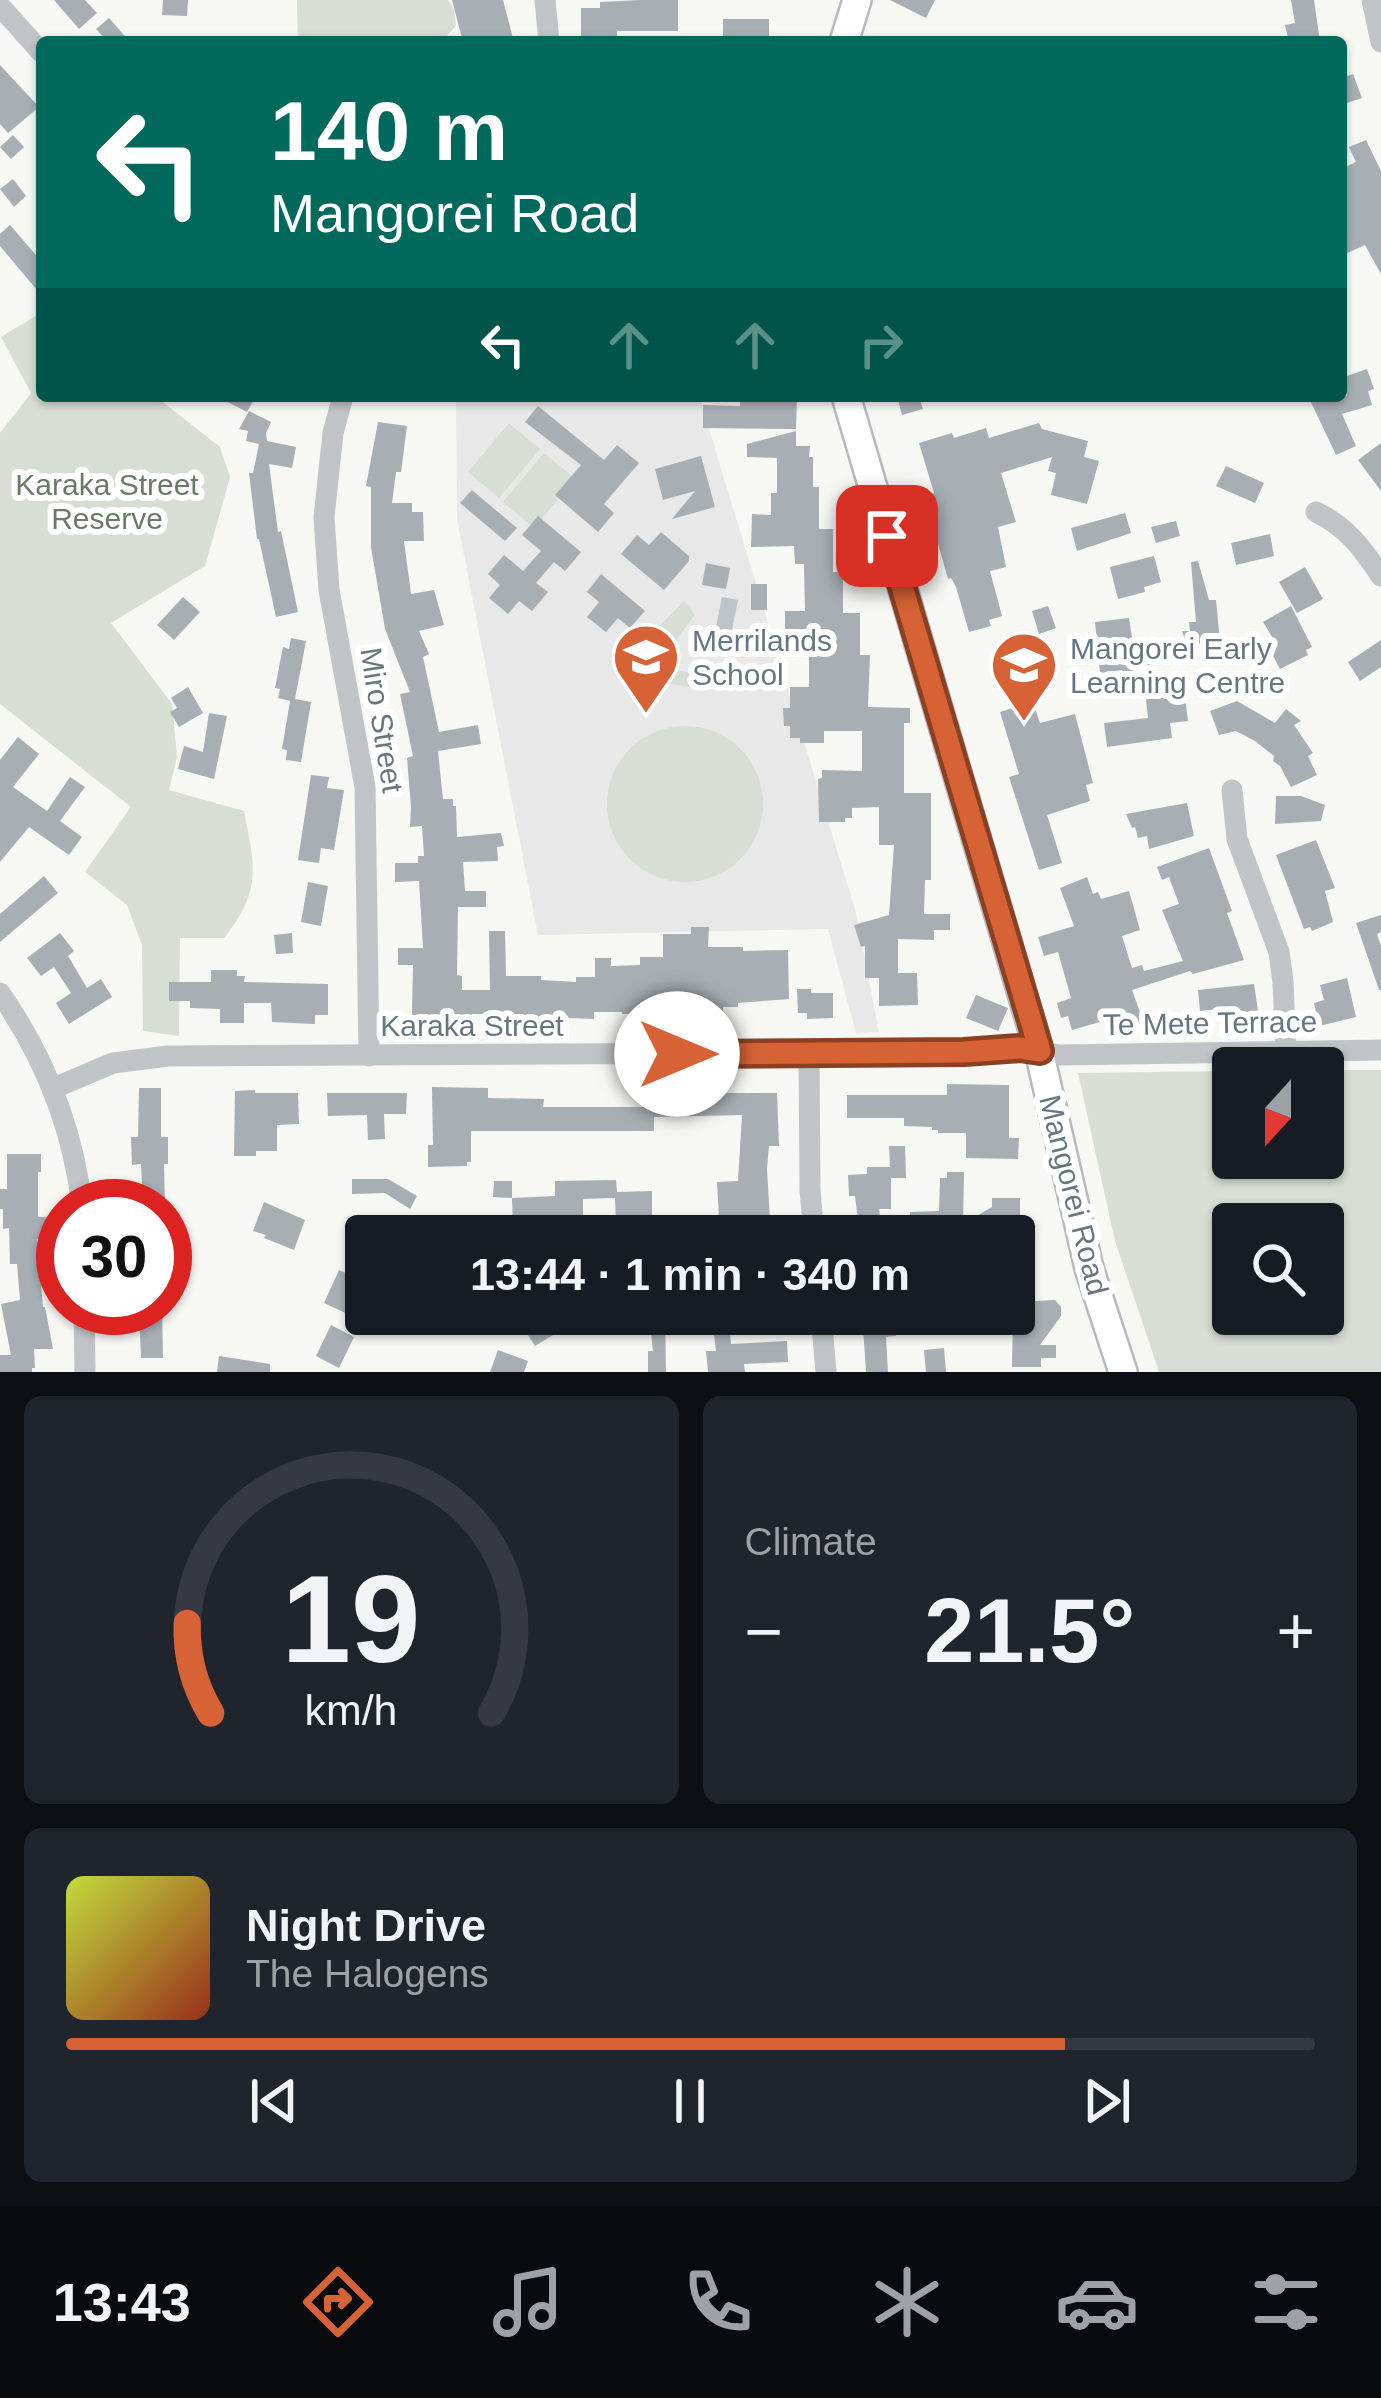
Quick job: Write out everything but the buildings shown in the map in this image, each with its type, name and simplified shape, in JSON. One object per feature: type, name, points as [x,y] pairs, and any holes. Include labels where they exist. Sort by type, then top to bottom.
[{"type":"main road","points":[[846,36],[857,0]]},
{"type":"main road","name":"Mangorei Road","points":[[848,402],[1040,1051],[1089,1268],[1123,1372]]},
{"type":"street","points":[[545,0],[548,36]]},
{"type":"street","points":[[1372,0],[1381,43]]},
{"type":"street","points":[[0,6],[36,46]]},
{"type":"street","name":"Miro Street","points":[[341,402],[333,433],[324,518],[329,590],[365,788],[369,1056]]},
{"type":"street","points":[[1316,512],[1339,523],[1356,539],[1381,576]]},
{"type":"street","points":[[1232,790],[1238,839],[1280,952],[1286,1047]]},
{"type":"street","points":[[0,993],[22,1024],[54,1088],[77,1179]]},
{"type":"street","name":"Te Mete Terrace","points":[[1344,1051],[1381,1050]]},
{"type":"street","name":"Karaka Street","points":[[54,1088],[136,1058],[1040,1051]]},
{"type":"street","name":"Te Mete Terrace","points":[[1040,1051],[1059,1055],[1212,1053]]},
{"type":"street","points":[[809,1053],[812,1215]]},
{"type":"street","points":[[85,1335],[85,1372]]},
{"type":"street","points":[[823,1335],[826,1372]]},
{"type":"shaded area","name":"Merrilands School","points":[[456,402],[701,402],[856,913],[879,1032],[856,1033],[828,929],[538,935],[457,519]]},
{"type":"shaded area","points":[[722,597],[738,600],[729,645],[713,642]]},
{"type":"green space","points":[[297,0],[448,0],[456,26],[447,36],[298,36]]},
{"type":"green space","name":"Karaka Street Reserve","points":[[36,316],[36,402],[163,402],[220,447],[230,477],[205,566],[111,623],[172,704],[177,757],[169,790],[244,811],[251,847],[250,892],[224,938],[180,938],[179,1036],[143,1031],[142,945],[127,905],[85,872],[131,807],[0,704],[0,433],[31,393],[1,337]]},
{"type":"green space","points":[[509,423],[540,449],[499,498],[468,472]]},
{"type":"green space","points":[[544,453],[575,479],[534,528],[503,502]]},
{"type":"green space","points":[[684,601],[695,615],[667,651],[671,669],[696,674],[694,688],[668,683],[663,689],[646,690],[620,672]]},
{"type":"green space","points":[[685,726],[715,732],[740,749],[757,774],[763,804],[757,834],[740,859],[715,876],[685,882],[655,876],[630,859],[613,834],[607,804],[613,774],[630,749],[655,732]]},
{"type":"green space","points":[[1344,1070],[1381,1070],[1381,1372],[1159,1372],[1115,1241],[1078,1073],[1212,1071],[1212,1179],[1344,1179]]},
{"type":"place","name":"Merrilands School","points":[[646,716]]},
{"type":"place","name":"Mangorei Early Learning Centre","points":[[1024,724]]},
{"type":"route","points":[[677,1054],[1040,1051],[887,536]]}]
